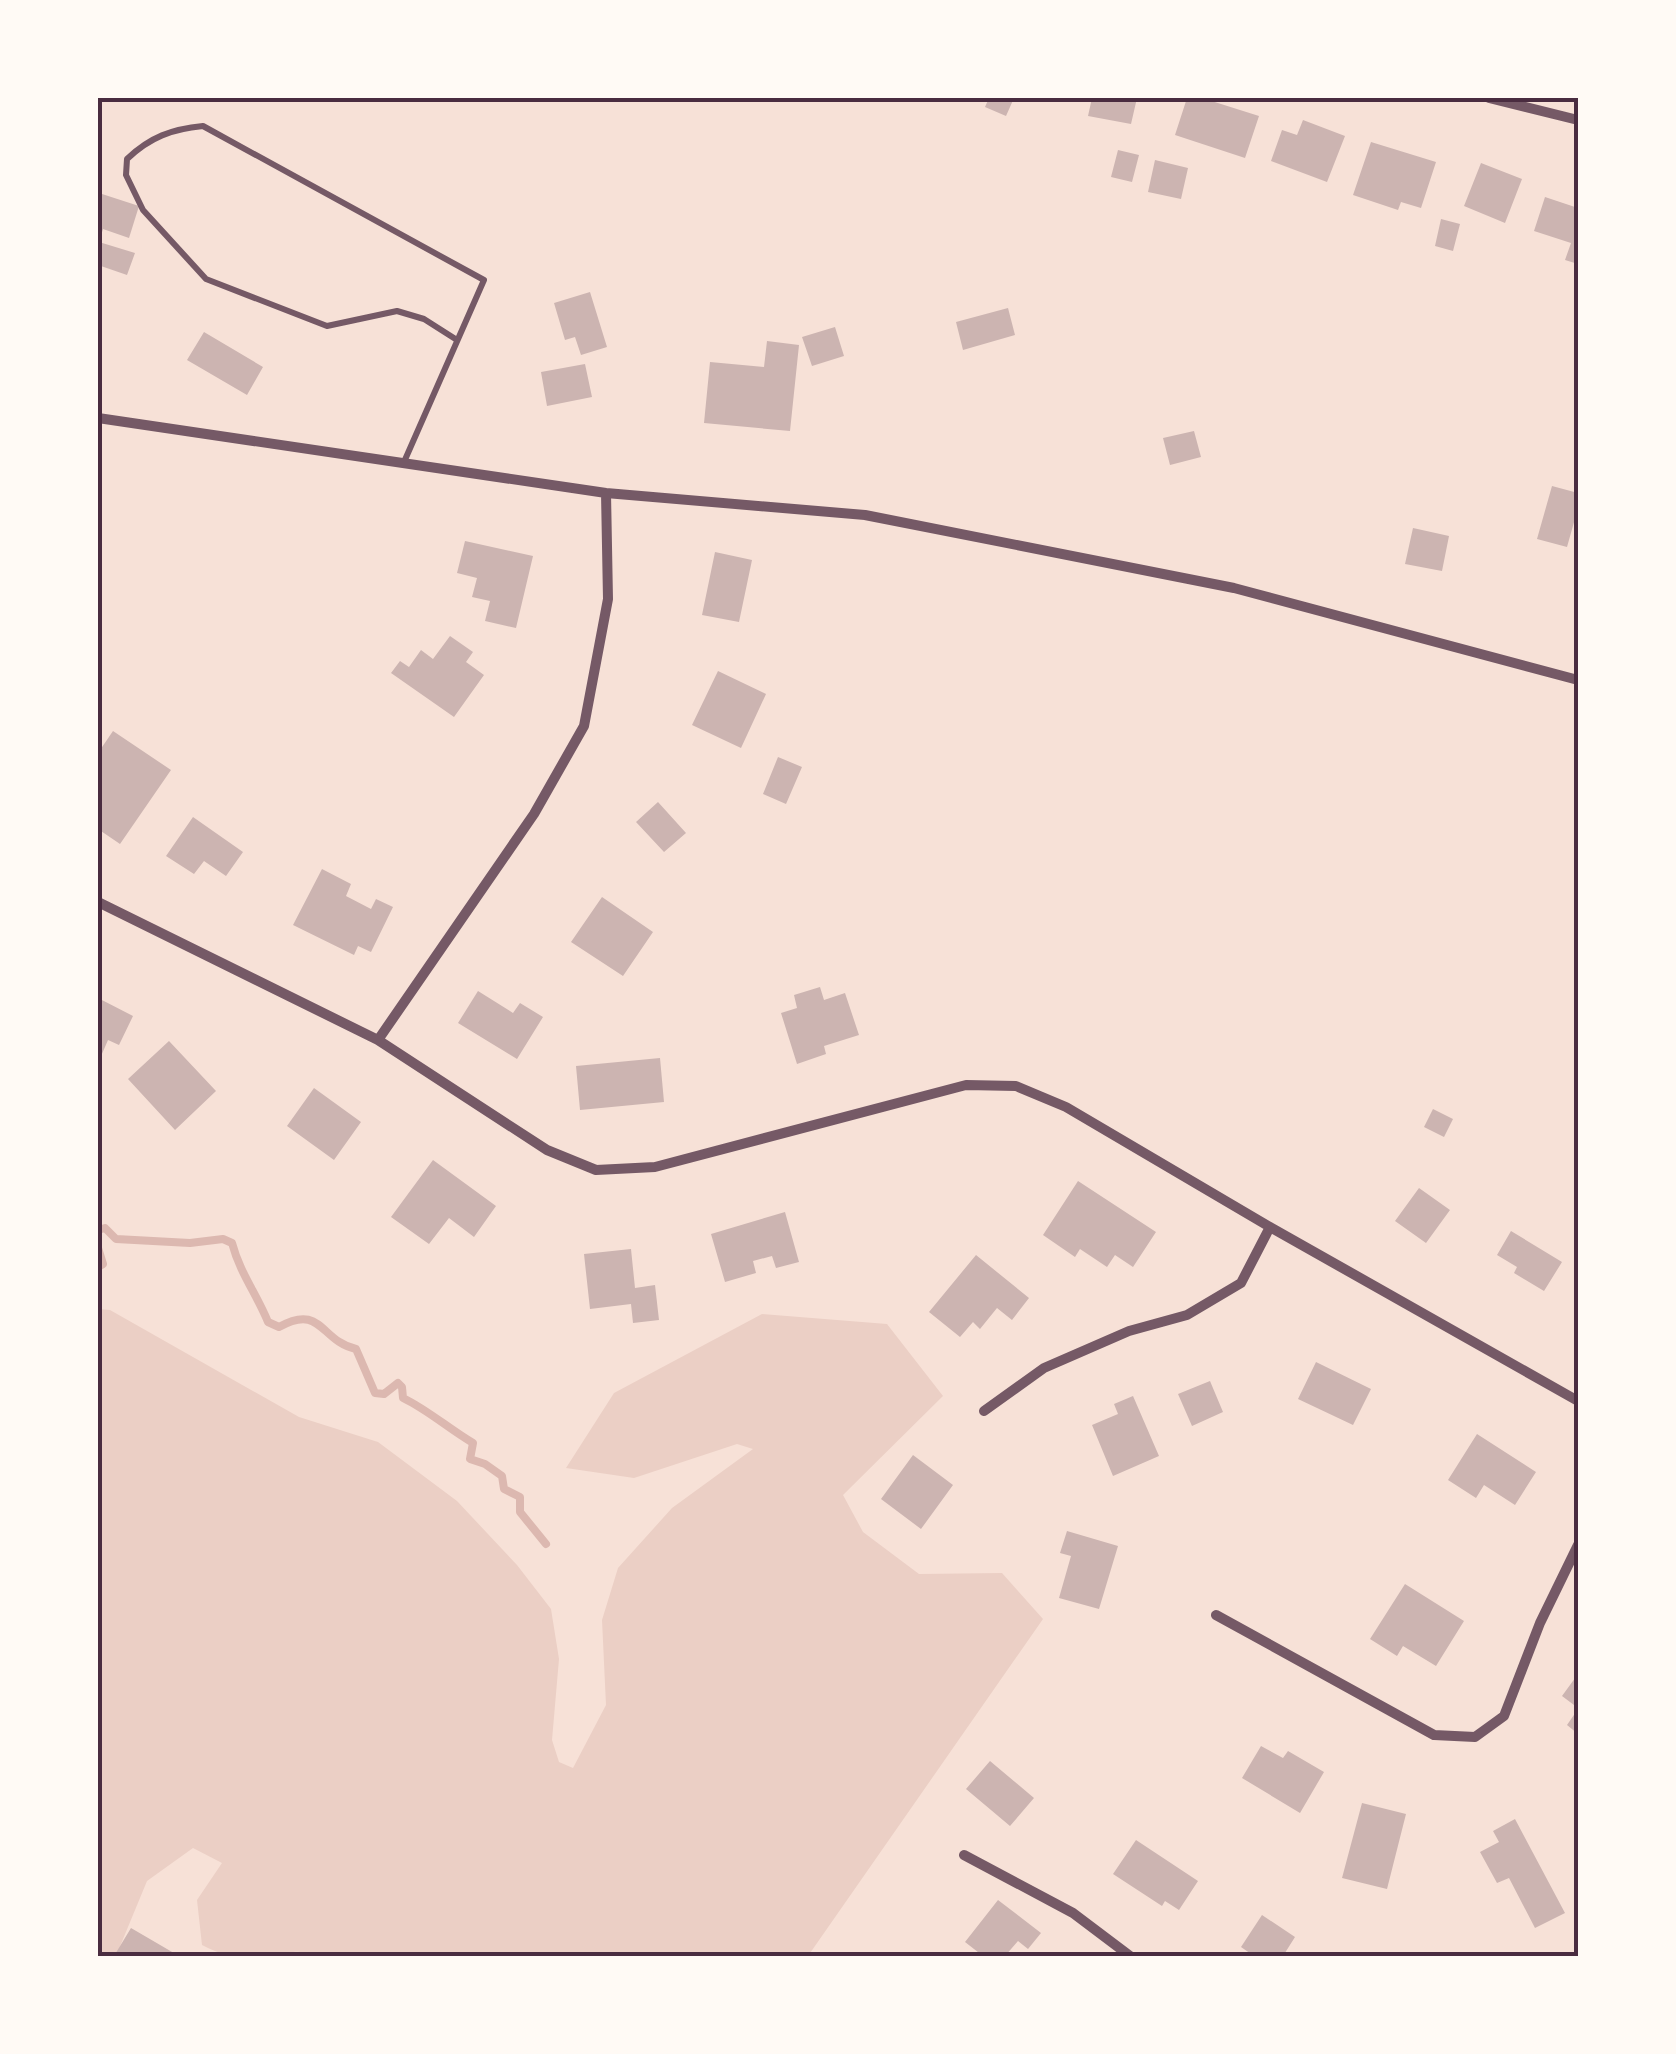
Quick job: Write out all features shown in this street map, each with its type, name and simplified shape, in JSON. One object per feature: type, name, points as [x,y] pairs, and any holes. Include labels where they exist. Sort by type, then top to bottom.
[{"type":"street","points":[[1489,98],[1578,120]]},
{"type":"street","points":[[98,418],[606,493],[884,518],[1234,588],[1578,680]]},
{"type":"street","points":[[378,1040],[534,814],[584,726],[608,598],[606,493]]},
{"type":"street","points":[[98,902],[378,1040],[546,1150],[596,1170],[655,1167],[966,1085],[1016,1086],[1066,1107],[1578,1401]]},
{"type":"street","points":[[984,1412],[1044,1368],[1129,1331],[1187,1315],[1241,1282],[1270,1227]]},
{"type":"street","points":[[1216,1615],[1434,1735],[1476,1737],[1504,1716],[1540,1623],[1578,1545]]},
{"type":"street","points":[[964,1855],[1073,1913],[1130,1956]]},
{"type":"lane","points":[[403,463],[458,340],[484,280],[203,126],[175,128],[144,142],[127,159],[126,175],[143,210],[206,279],[327,326],[396,311],[424,319],[458,340]]},
{"type":"shaded area","points":[[98,1309],[110,1310],[299,1417],[378,1442],[457,1501],[517,1565],[551,1609],[559,1659],[552,1740],[559,1762],[573,1768],[606,1705],[602,1620],[618,1568],[672,1508],[753,1449],[737,1444],[634,1478],[566,1468],[614,1393],[762,1314],[887,1324],[943,1396],[843,1495],[863,1532],[919,1574],[1002,1573],[1043,1619],[808,1956],[316,1956],[299,1952],[238,1957],[202,1945],[197,1900],[222,1863],[193,1848],[147,1881],[116,1956],[98,1956]]},
{"type":"building","points":[[989,98],[1014,98],[1006,116],[985,107]]},
{"type":"building","points":[[1092,98],[1137,98],[1131,124],[1088,116]]},
{"type":"building","points":[[1187,98],[1202,98],[1259,116],[1245,158],[1175,135]]},
{"type":"building","points":[[1303,120],[1345,136],[1327,182],[1271,161],[1282,130],[1297,135]]},
{"type":"building","points":[[1371,142],[1436,162],[1421,208],[1401,202],[1398,210],[1353,195]]},
{"type":"building","points":[[1118,150],[1139,155],[1132,182],[1111,177]]},
{"type":"building","points":[[1155,160],[1188,168],[1181,199],[1148,192]]},
{"type":"building","points":[[1481,163],[1522,179],[1505,223],[1464,206]]},
{"type":"building","points":[[102,194],[139,206],[129,238],[103,229],[99,242],[135,253],[127,275],[98,265],[98,208]]},
{"type":"building","points":[[1545,197],[1578,208],[1578,264],[1565,260],[1571,243],[1534,231]]},
{"type":"building","points":[[1441,219],[1460,224],[1453,251],[1435,246]]},
{"type":"building","points":[[590,292],[607,347],[581,355],[575,337],[565,340],[554,303]]},
{"type":"building","points":[[1008,308],[1015,335],[963,350],[956,322]]},
{"type":"building","points":[[835,327],[844,356],[812,366],[802,337]]},
{"type":"building","points":[[204,332],[263,367],[247,395],[187,360]]},
{"type":"building","points":[[767,341],[799,345],[790,431],[704,423],[710,362],[764,367]]},
{"type":"building","points":[[585,364],[592,397],[547,406],[541,372]]},
{"type":"building","points":[[1194,431],[1201,457],[1170,465],[1163,438]]},
{"type":"building","points":[[1552,486],[1578,493],[1567,547],[1537,539]]},
{"type":"building","points":[[1413,528],[1449,536],[1442,571],[1405,564]]},
{"type":"building","points":[[465,541],[533,556],[516,628],[485,621],[490,601],[472,597],[477,578],[457,573]]},
{"type":"building","points":[[715,552],[752,560],[739,622],[702,615]]},
{"type":"building","points":[[450,636],[473,652],[466,662],[484,675],[454,717],[391,673],[400,661],[409,667],[421,650],[433,659]]},
{"type":"building","points":[[718,671],[766,694],[741,748],[692,725]]},
{"type":"building","points":[[113,731],[171,770],[120,844],[98,829],[98,753]]},
{"type":"building","points":[[778,757],[802,767],[786,804],[763,794]]},
{"type":"building","points":[[658,802],[686,833],[664,852],[636,822]]},
{"type":"building","points":[[193,817],[243,852],[226,876],[204,861],[194,874],[166,856]]},
{"type":"building","points":[[322,869],[351,884],[346,896],[371,909],[376,899],[393,907],[371,952],[358,946],[354,955],[293,925]]},
{"type":"building","points":[[602,897],[653,932],[623,976],[571,942]]},
{"type":"building","points":[[820,987],[824,1000],[845,993],[859,1035],[824,1046],[826,1054],[797,1064],[781,1013],[797,1008],[794,995]]},
{"type":"building","points":[[478,991],[513,1013],[520,1003],[543,1017],[517,1059],[458,1023]]},
{"type":"building","points":[[98,998],[133,1016],[119,1045],[108,1040],[98,1063]]},
{"type":"building","points":[[169,1041],[216,1091],[175,1130],[128,1079]]},
{"type":"building","points":[[660,1058],[664,1102],[580,1110],[576,1066]]},
{"type":"building","points":[[314,1088],[361,1122],[334,1160],[287,1126]]},
{"type":"building","points":[[1433,1109],[1453,1119],[1444,1137],[1424,1127]]},
{"type":"building","points":[[433,1160],[496,1206],[474,1237],[449,1218],[429,1244],[391,1217]]},
{"type":"building","points":[[1078,1181],[1156,1232],[1133,1267],[1115,1255],[1107,1267],[1080,1249],[1075,1257],[1043,1235]]},
{"type":"building","points":[[1419,1188],[1450,1210],[1426,1243],[1395,1221]]},
{"type":"building","points":[[785,1212],[799,1262],[776,1268],[772,1256],[753,1261],[756,1273],[725,1282],[711,1234]]},
{"type":"building","points":[[1511,1231],[1562,1262],[1544,1291],[1514,1273],[1517,1267],[1497,1255]]},
{"type":"building","points":[[631,1249],[635,1288],[655,1285],[659,1320],[633,1323],[631,1304],[590,1309],[584,1254]]},
{"type":"building","points":[[976,1255],[1029,1298],[1012,1320],[997,1308],[980,1329],[973,1322],[960,1337],[929,1312]]},
{"type":"building","points":[[1316,1362],[1371,1389],[1353,1425],[1298,1399]]},
{"type":"building","points":[[1210,1381],[1223,1412],[1192,1426],[1178,1394]]},
{"type":"building","points":[[1133,1396],[1159,1456],[1113,1476],[1092,1425],[1118,1414],[1114,1404]]},
{"type":"building","points":[[1477,1434],[1536,1472],[1515,1505],[1484,1485],[1476,1498],[1448,1480]]},
{"type":"building","points":[[913,1455],[953,1485],[921,1529],[881,1499]]},
{"type":"building","points":[[1067,1531],[1118,1546],[1099,1609],[1059,1598],[1071,1556],[1060,1553]]},
{"type":"building","points":[[1405,1584],[1464,1621],[1436,1666],[1403,1646],[1397,1656],[1370,1639]]},
{"type":"building","points":[[1578,1674],[1578,1708],[1562,1696]]},
{"type":"building","points":[[1578,1709],[1578,1734],[1567,1725]]},
{"type":"building","points":[[1261,1746],[1283,1758],[1288,1751],[1324,1772],[1300,1813],[1242,1778]]},
{"type":"building","points":[[990,1761],[1034,1798],[1010,1826],[966,1789]]},
{"type":"building","points":[[1362,1803],[1406,1814],[1387,1889],[1342,1878]]},
{"type":"building","points":[[1515,1819],[1565,1913],[1535,1928],[1509,1878],[1497,1883],[1480,1852],[1499,1842],[1493,1831]]},
{"type":"building","points":[[1136,1840],[1198,1881],[1179,1910],[1165,1901],[1162,1906],[1113,1874]]},
{"type":"building","points":[[998,1900],[1041,1933],[1028,1949],[1018,1941],[1005,1956],[983,1956],[965,1942]]},
{"type":"building","points":[[1262,1915],[1295,1937],[1283,1956],[1254,1956],[1241,1947]]},
{"type":"building","points":[[131,1928],[179,1956],[114,1956]]},
{"type":"waterway","points":[[98,1230],[105,1228],[116,1239],[190,1243],[223,1239],[232,1243],[268,1322],[279,1327],[304,1319],[313,1321],[344,1345],[356,1349],[375,1393],[384,1394],[398,1383],[403,1398],[473,1443],[470,1459],[502,1476],[504,1489],[520,1497],[520,1512],[546,1544]]},
{"type":"waterway","points":[[98,1248],[103,1264],[98,1267]]}]
